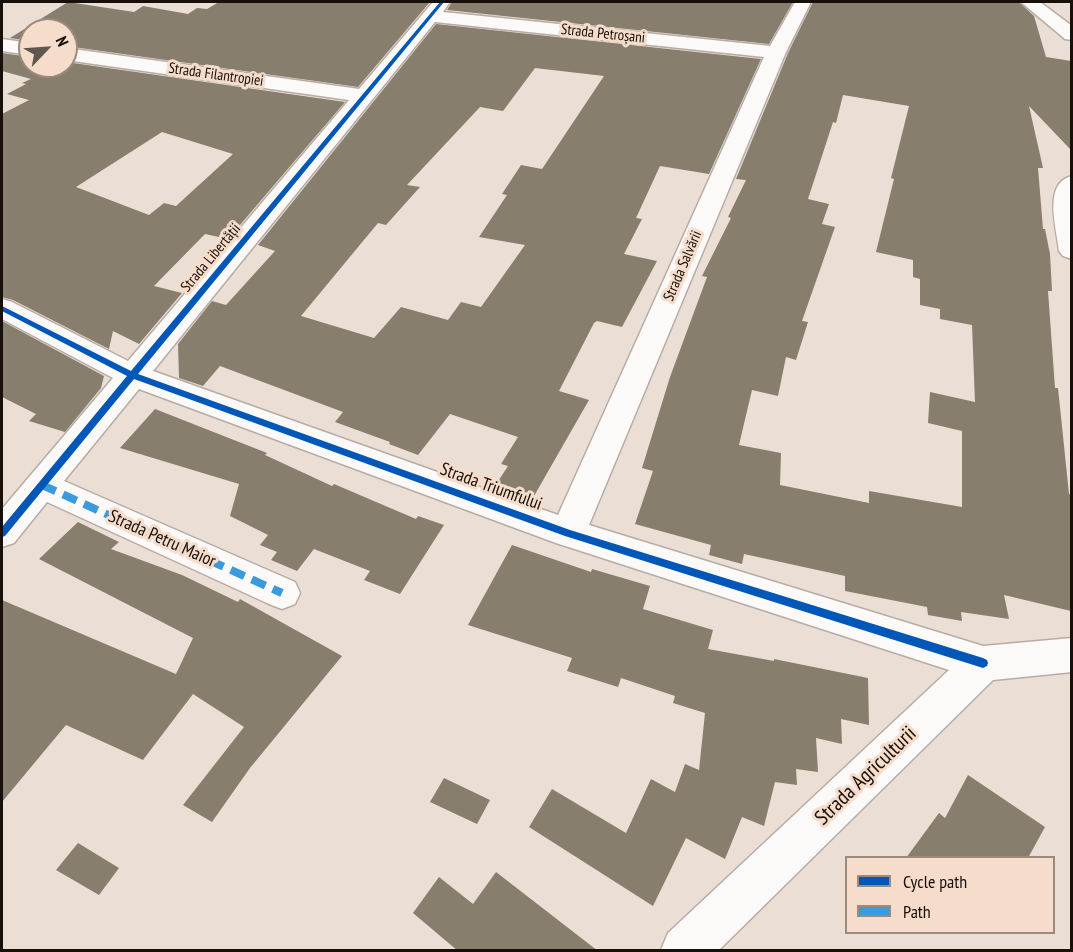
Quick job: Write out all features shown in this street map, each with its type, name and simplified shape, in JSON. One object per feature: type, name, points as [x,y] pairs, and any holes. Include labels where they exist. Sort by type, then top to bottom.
[{"type":"street","name":"Strada Salvării","points":[[568,533],[776,52],[802,2]]},
{"type":"street","points":[[1030,2],[1071,35]]},
{"type":"street","name":"Strada Petroșani","points":[[436,9],[776,52]]},
{"type":"street","name":"Strada Libertății","points":[[2,533],[436,9]]},
{"type":"street","points":[[2,45],[18,47]]},
{"type":"street","name":"Strada Filantropiei","points":[[78,56],[366,96]]},
{"type":"street","points":[[1071,183],[1065,195],[1071,251]]},
{"type":"street","name":"Strada Triumfului","points":[[2,308],[132,375],[568,533],[982,663]]},
{"type":"street","name":"Strada Petru Maior","points":[[42,485],[282,592]]},
{"type":"street","points":[[982,663],[1071,655]]},
{"type":"street","name":"Strada Agriculturii","points":[[685,951],[982,663]]},
{"type":"building","points":[[68,2],[134,12],[143,6],[188,14],[197,8],[207,9],[219,2],[430,2],[358,87],[78,48],[78,18],[42,18]]},
{"type":"building","points":[[452,2],[793,2],[769,44],[447,10]]},
{"type":"building","points":[[813,2],[1019,2],[1034,16],[1046,57],[1071,61],[1071,150],[1029,106],[1043,168],[1038,168],[1043,229],[1045,229],[1050,254],[1052,291],[1048,291],[1055,388],[1058,388],[1069,494],[1071,495],[1071,611],[1004,595],[1009,619],[961,612],[962,621],[928,615],[927,607],[845,591],[845,576],[744,554],[742,564],[709,555],[711,545],[635,524],[653,471],[642,468],[670,377],[707,277],[702,276],[731,218],[728,217],[746,180],[736,179],[788,53]],"holes":[[[843,95],[909,106],[876,252],[913,260],[913,277],[920,279],[920,305],[940,309],[940,319],[972,325],[975,402],[930,392],[928,423],[962,431],[962,507],[869,491],[869,503],[780,485],[781,453],[739,445],[752,390],[778,396],[786,357],[796,360],[808,322],[802,321],[835,227],[822,224],[829,204],[808,199],[833,122],[836,123]]]},
{"type":"building","points":[[436,24],[761,59],[709,174],[660,166],[636,218],[642,219],[624,254],[657,261],[622,327],[597,321],[594,323],[559,391],[589,400],[534,496],[497,483],[508,466],[501,464],[518,437],[450,414],[418,455],[335,422],[343,412],[220,366],[203,386],[179,378],[178,344],[212,301],[226,305],[275,251],[258,245]],"holes":[[[535,68],[604,76],[542,169],[521,165],[502,194],[507,195],[479,237],[525,245],[481,307],[461,302],[448,320],[401,307],[374,338],[301,316],[378,223],[386,225],[420,187],[407,185],[480,107],[503,111]]]},
{"type":"building","points":[[18,33],[18,39],[10,38]]},
{"type":"building","points":[[2,53],[18,55],[18,75],[2,71]]},
{"type":"building","points":[[78,64],[345,102],[228,239],[205,234],[154,286],[182,293],[139,344],[113,331],[109,349],[13,300],[2,297],[2,114],[29,100],[7,94],[31,79],[27,78],[78,78]],"holes":[[[162,132],[233,154],[176,206],[164,203],[149,215],[76,187]]]},
{"type":"building","points":[[2,321],[104,376],[101,388],[65,432],[29,421],[36,414],[2,397]]},
{"type":"building","points":[[155,409],[267,453],[265,455],[332,486],[334,484],[416,519],[418,516],[444,525],[400,594],[364,580],[370,571],[314,549],[297,571],[271,560],[277,552],[260,545],[268,535],[230,516],[239,484],[120,448]]},
{"type":"building","points":[[78,522],[119,542],[111,549],[182,575],[238,602],[240,599],[342,656],[250,768],[212,822],[183,805],[244,727],[193,694],[143,760],[66,725],[2,802],[2,600],[176,674],[193,638],[39,559]]},
{"type":"building","points":[[512,545],[591,572],[592,569],[650,586],[643,609],[713,630],[708,649],[774,661],[774,659],[868,678],[869,725],[841,719],[842,744],[816,738],[818,772],[796,769],[797,785],[775,782],[764,826],[742,817],[725,859],[686,838],[653,906],[529,827],[552,789],[626,833],[651,779],[675,792],[685,764],[699,770],[705,713],[673,703],[675,696],[621,678],[618,687],[567,671],[572,658],[468,625]]},
{"type":"building","points":[[968,775],[1045,827],[1029,856],[907,856],[939,813],[945,818]]},
{"type":"building","points":[[444,778],[490,800],[477,824],[430,802]]},
{"type":"building","points":[[78,843],[119,868],[99,895],[56,870]]},
{"type":"building","points":[[496,872],[598,951],[458,951],[413,913],[439,877],[473,904]]},
{"type":"marked path","points":[[42,485],[282,593]]},
{"type":"cycle path","points":[[2,533],[442,2]]},
{"type":"cycle path","points":[[2,308],[132,375],[568,533],[983,663]]}]
